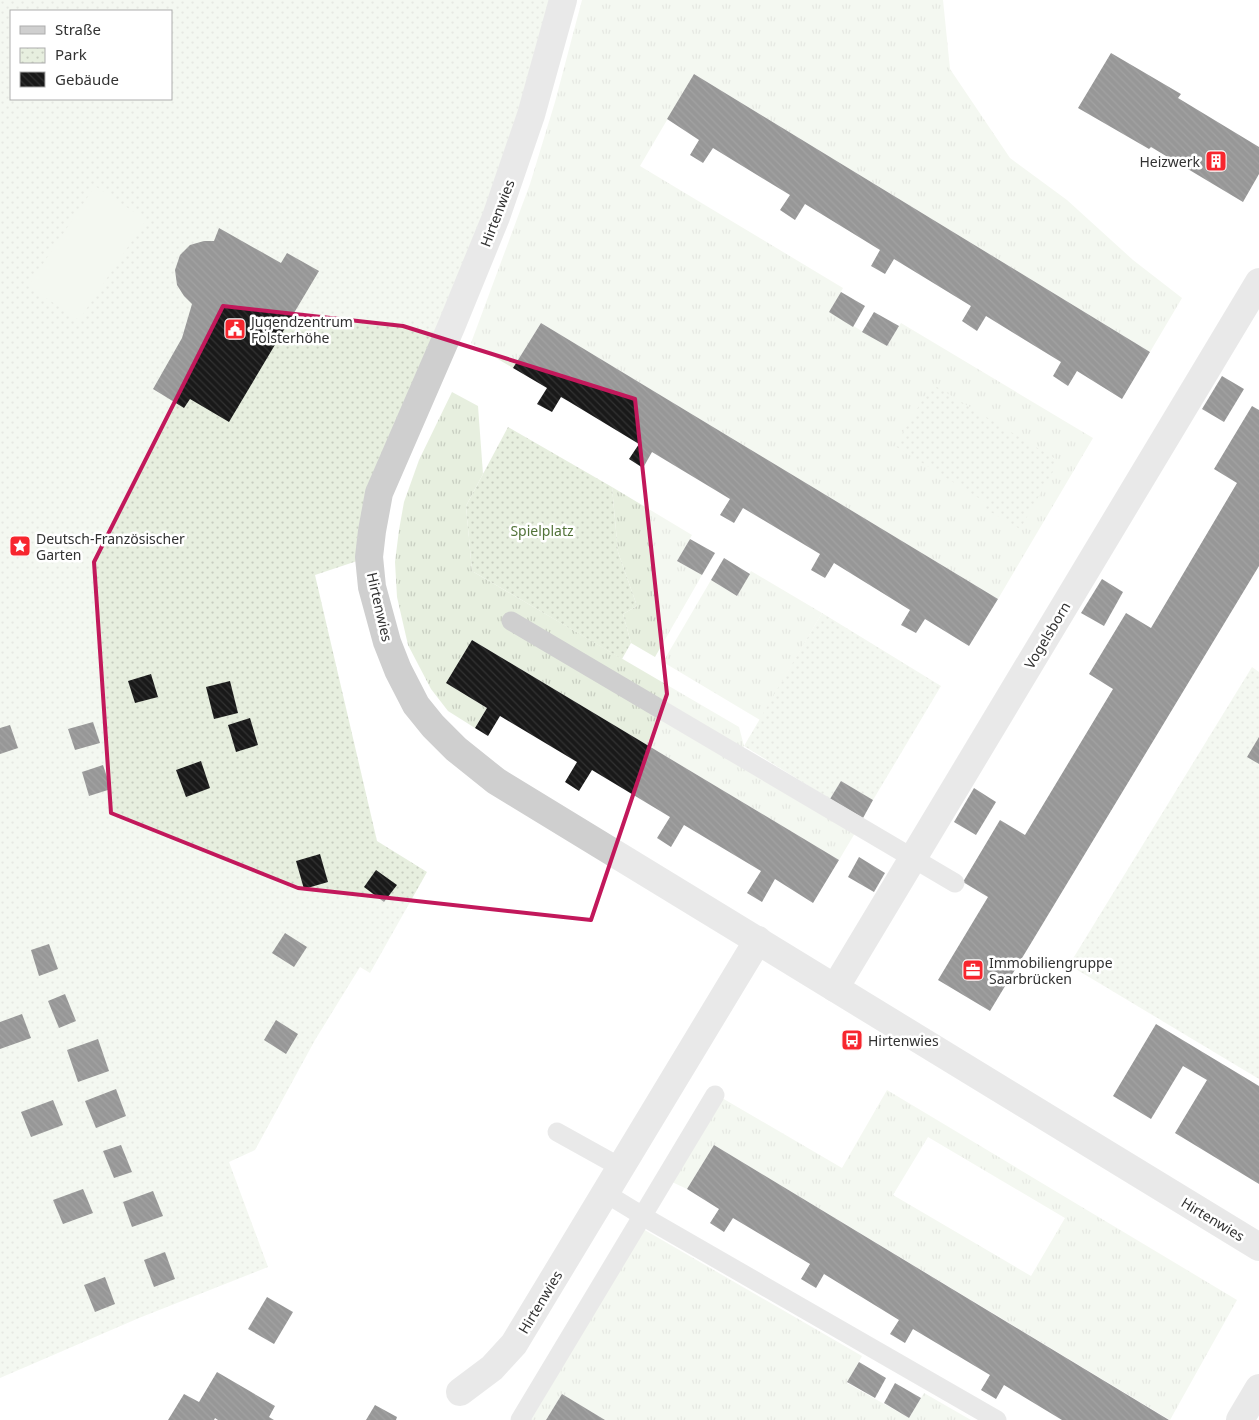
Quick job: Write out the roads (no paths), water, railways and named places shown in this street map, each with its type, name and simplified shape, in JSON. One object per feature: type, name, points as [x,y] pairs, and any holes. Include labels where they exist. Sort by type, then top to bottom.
[{"type":"street","name":"Hirtenwies","points":[[563,0],[531,115],[496,217],[451,328],[379,493],[369,557],[372,587],[387,642],[398,670],[416,705],[433,726],[456,749],[496,781],[1259,1247]]},
{"type":"street","name":"Vogelsborn","points":[[835,988],[1259,282]]},
{"type":"street","name":"Hirtenwies","points":[[460,1392],[492,1368],[514,1344],[758,940]]},
{"type":"street","points":[[1240,1420],[1259,1388]]},
{"type":"lane","points":[[511,621],[955,883]]},
{"type":"lane","points":[[520,1420],[715,1094]]},
{"type":"lane","points":[[557,1132],[620,1167]]},
{"type":"lane","points":[[605,1193],[997,1420]]},
{"type":"place","name":"Heizwerk","points":[[1216,161]]},
{"type":"place","name":"Jugendzentrum Folsterhöhe","points":[[235,329]]},
{"type":"place","name":"Deutsch-Französischer Garten","points":[[20,546]]},
{"type":"place","name":"Immobiliengruppe Saarbrücken","points":[[973,970]]},
{"type":"place","name":"Hirtenwies","points":[[852,1040]]},
{"type":"park label","name":"Spielplatz","points":[[542,530]]}]
